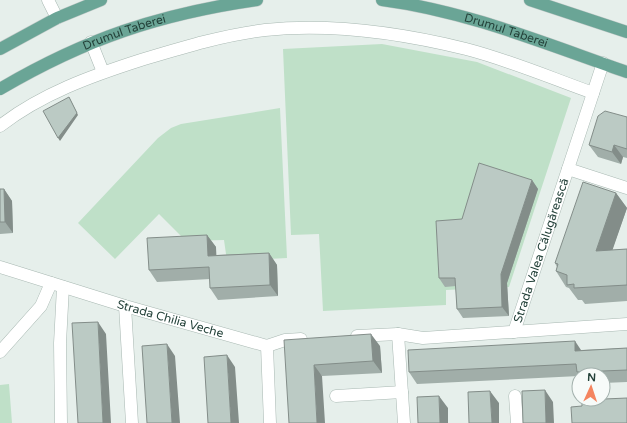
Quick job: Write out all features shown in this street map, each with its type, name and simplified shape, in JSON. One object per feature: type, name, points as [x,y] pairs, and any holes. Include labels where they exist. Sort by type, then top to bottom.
[{"type":"main road","points":[[0,50],[57,18],[101,0]]},
{"type":"main road","name":"Drumul Taberei","points":[[0,89],[91,42],[125,29],[178,14],[256,0]]},
{"type":"main road","name":"Drumul Taberei","points":[[382,0],[405,2],[464,16],[531,37],[627,72]]},
{"type":"main road","points":[[530,0],[627,32]]},
{"type":"street","points":[[48,0],[57,18]]},
{"type":"street","points":[[0,126],[32,104],[103,72],[219,38],[264,30],[312,28],[359,30],[466,50],[593,93]]},
{"type":"street","points":[[91,42],[103,72]]},
{"type":"street","name":"Strada Valea Călugărească","points":[[514,332],[603,63]]},
{"type":"street","name":"Strada Valea Călugărească","points":[[568,168],[627,188]]},
{"type":"street","name":"Strada Chilia Veche","points":[[0,267],[125,306],[267,346]]},
{"type":"street","points":[[0,352],[41,306],[51,283]]},
{"type":"street","points":[[61,423],[60,343],[63,287]]},
{"type":"street","points":[[125,306],[132,423]]},
{"type":"street","name":"Strada Valea Călugărească","points":[[345,337],[398,334],[423,338],[627,324]]},
{"type":"street","points":[[398,334],[404,423]]},
{"type":"street","points":[[270,423],[267,346],[284,340],[315,338]]},
{"type":"street","points":[[336,396],[402,392]]},
{"type":"street","points":[[515,396],[517,423]]},
{"type":"green space","points":[[382,44],[477,62],[571,98],[509,287],[446,290],[446,305],[323,311],[319,234],[291,235],[283,49]]},
{"type":"green space","points":[[280,108],[287,258],[227,261],[224,240],[186,241],[159,214],[115,259],[78,223],[158,138],[171,128],[181,124]]},
{"type":"green space","points":[[9,384],[12,423],[0,423],[0,385]]},
{"type":"building","points":[[69,97],[77,113],[58,138],[43,111]]},
{"type":"building","points":[[605,111],[627,117],[627,149],[614,145],[612,152],[589,145],[598,116]]},
{"type":"building","points":[[479,163],[532,180],[501,274],[502,307],[457,309],[455,278],[439,278],[436,221],[462,219]]},
{"type":"building","points":[[583,182],[616,193],[596,251],[627,249],[627,285],[574,288],[574,284],[567,285],[567,275],[556,271],[558,264],[555,263]]},
{"type":"building","points":[[0,189],[4,189],[5,222],[0,222]]},
{"type":"building","points":[[207,235],[208,256],[269,253],[270,285],[210,288],[209,267],[149,270],[147,238]]},
{"type":"building","points":[[98,322],[103,423],[78,423],[72,323]]},
{"type":"building","points":[[371,334],[373,361],[314,365],[317,423],[289,423],[284,340]]},
{"type":"building","points":[[575,341],[575,351],[627,348],[627,370],[611,371],[611,367],[576,367],[576,364],[409,372],[408,350]]},
{"type":"building","points":[[167,344],[172,423],[147,423],[142,346]]},
{"type":"building","points":[[227,355],[231,423],[208,423],[204,357]]},
{"type":"building","points":[[545,390],[546,423],[523,423],[522,391]]},
{"type":"building","points":[[490,391],[492,423],[469,423],[468,392]]},
{"type":"building","points":[[439,396],[440,423],[418,423],[417,397]]},
{"type":"building","points":[[627,398],[627,423],[572,423],[571,407],[611,407],[611,399]]}]
